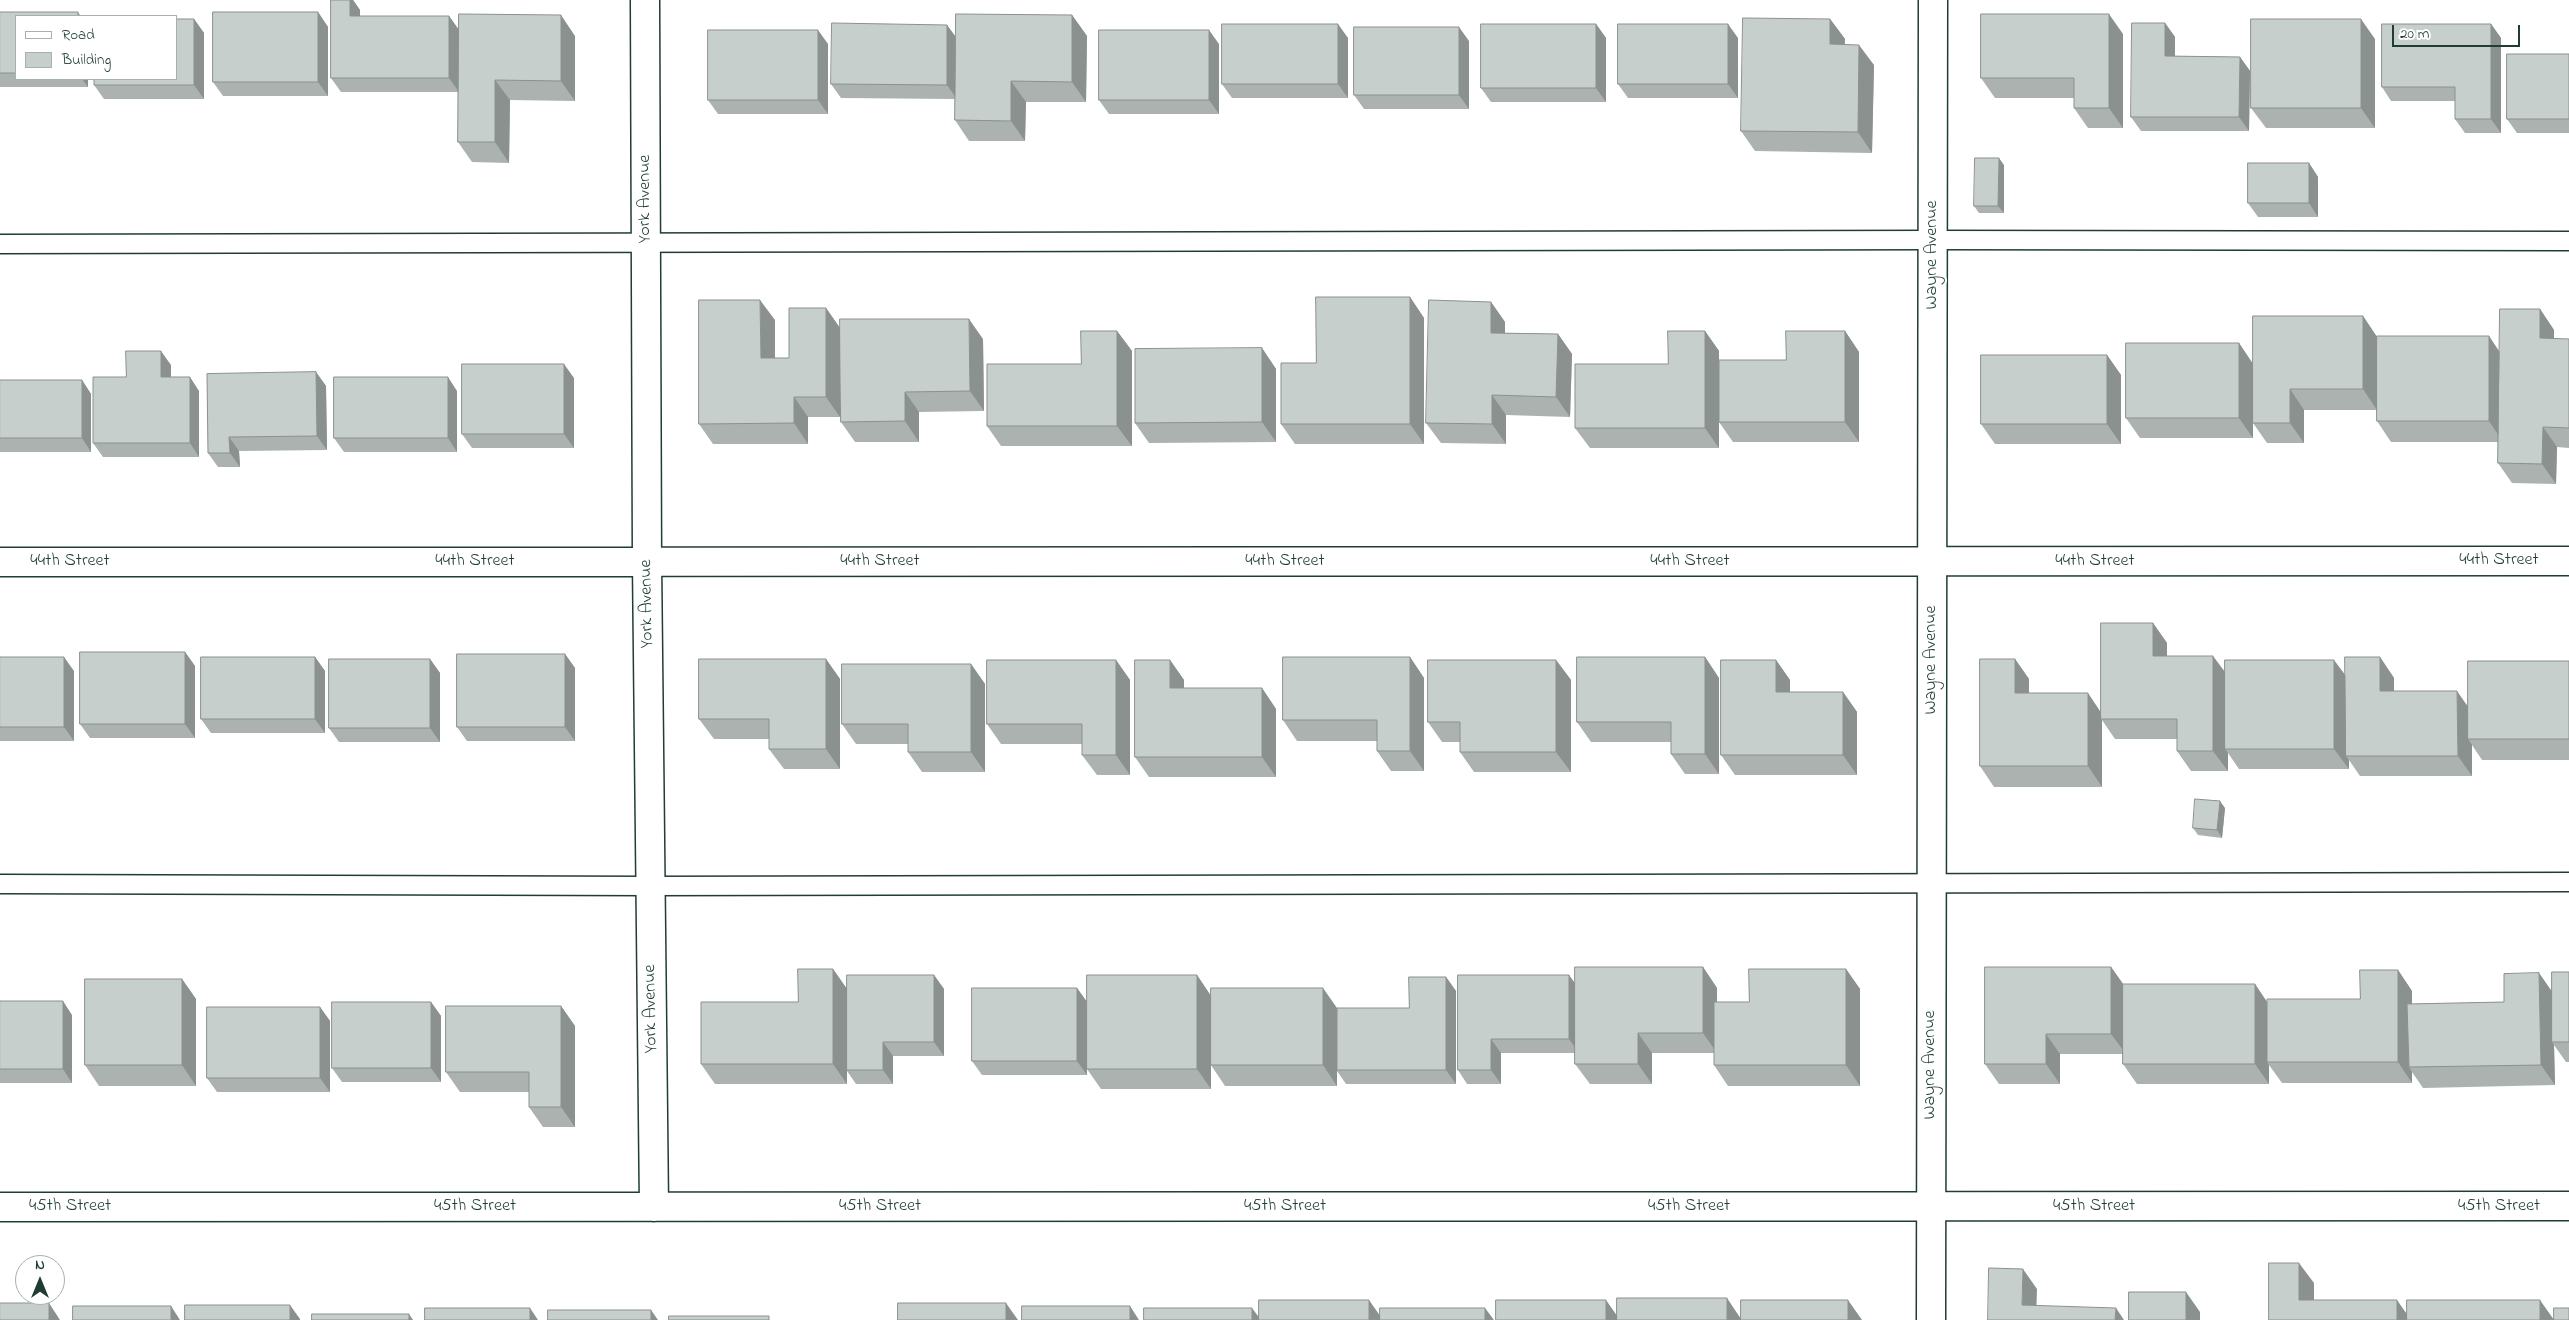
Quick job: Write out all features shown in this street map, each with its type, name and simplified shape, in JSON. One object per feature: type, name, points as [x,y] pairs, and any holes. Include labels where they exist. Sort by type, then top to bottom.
[{"type":"street","name":"York Avenue","points":[[645,0],[647,562],[654,1207]]},
{"type":"street","name":"Wayne Avenue","points":[[1930,1320],[1933,0]]},
{"type":"street","name":"44th Street","points":[[0,562],[2569,561]]},
{"type":"street","name":"45th Street","points":[[0,1207],[2569,1206]]},
{"type":"lane","points":[[0,244],[1933,240],[2569,242]]},
{"type":"lane","points":[[0,884],[651,886],[2569,882]]},
{"type":"building","points":[[331,0],[350,0],[350,16],[449,16],[449,78],[331,78]]},
{"type":"building","points":[[0,12],[78,12],[78,15],[15,15],[15,73],[0,73]]},
{"type":"building","points":[[213,12],[318,12],[318,82],[213,82]]},
{"type":"building","points":[[459,14],[561,15],[561,81],[495,80],[495,142],[458,142]]},
{"type":"building","points":[[956,14],[1072,15],[1072,82],[1011,81],[1011,121],[955,120]]},
{"type":"building","points":[[1981,14],[2109,14],[2109,108],[2074,108],[2074,78],[1981,78]]},
{"type":"building","points":[[1743,18],[1830,19],[1830,44],[1859,45],[1858,132],[1741,131]]},
{"type":"building","points":[[178,19],[194,19],[194,85],[94,85],[94,80],[178,80]]},
{"type":"building","points":[[2251,19],[2361,19],[2361,108],[2251,108]]},
{"type":"building","points":[[832,23],[947,25],[947,85],[831,84]]},
{"type":"building","points":[[2132,23],[2165,23],[2165,56],[2240,57],[2239,117],[2131,117]]},
{"type":"building","points":[[1222,24],[1338,24],[1338,84],[1222,84]]},
{"type":"building","points":[[1481,24],[1596,24],[1596,88],[1481,88]]},
{"type":"building","points":[[1618,24],[1728,24],[1728,84],[1618,84]]},
{"type":"building","points":[[2382,24],[2491,24],[2491,119],[2455,119],[2455,87],[2382,87]]},
{"type":"building","points":[[1354,27],[1459,27],[1459,95],[1354,95]]},
{"type":"building","points":[[708,30],[818,30],[818,100],[708,100]]},
{"type":"building","points":[[1099,30],[1209,30],[1209,100],[1099,100]]},
{"type":"building","points":[[2507,54],[2569,54],[2569,119],[2507,119]]},
{"type":"building","points":[[1975,158],[1999,158],[1998,206],[1974,206]]},
{"type":"building","points":[[2248,163],[2309,163],[2309,203],[2248,203]]},
{"type":"building","points":[[1316,297],[1410,297],[1410,424],[1281,424],[1281,363],[1316,363]]},
{"type":"building","points":[[699,300],[760,300],[761,358],[789,358],[789,308],[826,308],[826,397],[794,397],[794,423],[699,424]]},
{"type":"building","points":[[1429,300],[1491,302],[1491,333],[1558,334],[1556,397],[1492,395],[1492,424],[1426,423]]},
{"type":"building","points":[[2500,309],[2540,309],[2540,338],[2569,339],[2569,428],[2543,427],[2542,464],[2498,463]]},
{"type":"building","points":[[2253,316],[2363,316],[2363,389],[2290,389],[2290,423],[2253,423]]},
{"type":"building","points":[[840,319],[969,319],[970,391],[905,392],[905,421],[841,422]]},
{"type":"building","points":[[1081,331],[1117,331],[1117,426],[987,426],[987,364],[1081,364]]},
{"type":"building","points":[[1668,331],[1705,331],[1705,428],[1575,428],[1575,364],[1668,364]]},
{"type":"building","points":[[1786,331],[1845,331],[1845,422],[1719,422],[1719,360],[1786,360]]},
{"type":"building","points":[[2377,336],[2489,336],[2489,421],[2377,421]]},
{"type":"building","points":[[2126,343],[2239,343],[2239,418],[2126,418]]},
{"type":"building","points":[[1262,348],[1262,422],[1135,423],[1135,349]]},
{"type":"building","points":[[126,351],[161,351],[161,377],[190,377],[190,443],[93,443],[93,377],[126,377]]},
{"type":"building","points":[[1981,355],[2107,355],[2107,424],[1981,424]]},
{"type":"building","points":[[462,364],[564,364],[564,434],[462,434]]},
{"type":"building","points":[[316,372],[317,436],[229,437],[230,453],[208,453],[207,374]]},
{"type":"building","points":[[334,377],[448,377],[448,438],[334,438]]},
{"type":"building","points":[[0,380],[82,380],[82,438],[0,438]]},
{"type":"building","points":[[2101,623],[2153,623],[2153,656],[2213,656],[2213,751],[2177,751],[2177,719],[2101,719]]},
{"type":"building","points":[[80,652],[185,652],[185,724],[80,724]]},
{"type":"building","points":[[457,654],[565,654],[565,727],[457,727]]},
{"type":"building","points":[[0,657],[64,657],[64,727],[0,727]]},
{"type":"building","points":[[201,657],[315,657],[315,719],[201,719]]},
{"type":"building","points":[[1283,657],[1410,657],[1410,751],[1377,751],[1377,720],[1283,720]]},
{"type":"building","points":[[1577,657],[1705,657],[1705,754],[1671,754],[1671,722],[1577,722]]},
{"type":"building","points":[[2345,657],[2380,657],[2380,691],[2457,691],[2458,756],[2346,756]]},
{"type":"building","points":[[329,659],[430,659],[430,728],[329,728]]},
{"type":"building","points":[[699,659],[826,659],[826,749],[769,749],[769,719],[699,719]]},
{"type":"building","points":[[1980,659],[2015,659],[2015,693],[2088,693],[2088,766],[1980,766]]},
{"type":"building","points":[[987,660],[1116,660],[1116,755],[1082,755],[1082,724],[987,724]]},
{"type":"building","points":[[1135,660],[1170,660],[1170,688],[1262,688],[1262,757],[1135,757]]},
{"type":"building","points":[[1428,660],[1556,660],[1556,752],[1460,752],[1460,722],[1428,722]]},
{"type":"building","points":[[1721,660],[1776,660],[1776,692],[1843,692],[1843,755],[1721,755]]},
{"type":"building","points":[[2225,660],[2334,660],[2334,749],[2225,749]]},
{"type":"building","points":[[2468,661],[2569,661],[2569,739],[2468,739]]},
{"type":"building","points":[[842,664],[971,664],[971,752],[908,752],[908,724],[842,724]]},
{"type":"building","points":[[2195,799],[2220,801],[2217,830],[2193,828]]},
{"type":"building","points":[[1575,967],[1703,967],[1703,1033],[1638,1033],[1638,1064],[1575,1064]]},
{"type":"building","points":[[1985,967],[2111,967],[2111,1034],[2046,1034],[2046,1064],[1985,1064]]},
{"type":"building","points":[[798,969],[833,969],[833,1064],[701,1064],[701,1002],[798,1002]]},
{"type":"building","points":[[1749,969],[1846,969],[1846,1065],[1714,1065],[1714,1002],[1749,1002]]},
{"type":"building","points":[[2360,970],[2398,970],[2398,1062],[2267,1062],[2267,999],[2360,999]]},
{"type":"building","points":[[2552,972],[2569,972],[2569,1042],[2552,1042]]},
{"type":"building","points":[[2539,973],[2541,1065],[2409,1067],[2407,1004],[2504,1002],[2504,974]]},
{"type":"building","points":[[847,975],[934,975],[934,1042],[883,1042],[883,1070],[847,1070]]},
{"type":"building","points":[[1087,975],[1197,975],[1197,1069],[1087,1069]]},
{"type":"building","points":[[1458,975],[1569,975],[1569,1039],[1491,1039],[1491,1070],[1458,1070]]},
{"type":"building","points":[[1409,977],[1446,977],[1446,1070],[1337,1070],[1337,1008],[1409,1008]]},
{"type":"building","points":[[85,979],[182,979],[182,1065],[85,1065]]},
{"type":"building","points":[[2123,984],[2255,984],[2255,1064],[2123,1064]]},
{"type":"building","points":[[972,988],[1077,988],[1077,1061],[972,1061]]},
{"type":"building","points":[[1211,988],[1323,988],[1323,1065],[1211,1065]]},
{"type":"building","points":[[0,1001],[63,1001],[63,1069],[0,1069]]},
{"type":"building","points":[[332,1002],[431,1002],[431,1068],[332,1068]]},
{"type":"building","points":[[446,1006],[561,1006],[561,1107],[529,1107],[529,1072],[446,1072]]},
{"type":"building","points":[[207,1007],[320,1007],[320,1078],[207,1078]]},
{"type":"building","points":[[2269,1263],[2299,1263],[2299,1300],[2397,1300],[2397,1320],[2269,1320]]},
{"type":"building","points":[[1989,1268],[2023,1269],[2022,1305],[2116,1308],[2115,1320],[1988,1320]]},
{"type":"building","points":[[2129,1292],[2186,1292],[2186,1320],[2129,1320]]},
{"type":"building","points":[[1617,1298],[1727,1298],[1727,1320],[1617,1320]]},
{"type":"building","points":[[1259,1300],[1369,1300],[1369,1320],[1259,1320]]},
{"type":"building","points":[[1496,1300],[1606,1300],[1606,1320],[1496,1320]]},
{"type":"building","points":[[1741,1300],[1848,1300],[1848,1320],[1741,1320]]},
{"type":"building","points":[[2407,1300],[2540,1300],[2540,1320],[2407,1320]]},
{"type":"building","points":[[0,1303],[49,1305],[49,1320],[0,1320]]},
{"type":"building","points":[[898,1303],[1006,1303],[1006,1320],[898,1320]]},
{"type":"building","points":[[185,1305],[290,1305],[290,1320],[185,1320]]},
{"type":"building","points":[[73,1306],[171,1306],[171,1320],[73,1320]]},
{"type":"building","points":[[1022,1306],[1130,1306],[1130,1320],[1022,1320]]},
{"type":"building","points":[[425,1308],[530,1308],[530,1320],[425,1320]]},
{"type":"building","points":[[1144,1308],[1252,1308],[1252,1320],[1144,1320]]},
{"type":"building","points":[[1380,1308],[1485,1308],[1485,1320],[1380,1320]]},
{"type":"building","points":[[2554,1308],[2569,1308],[2569,1320],[2554,1320]]},
{"type":"building","points":[[548,1310],[651,1310],[651,1320],[548,1320]]},
{"type":"building","points":[[312,1314],[409,1314],[409,1320],[312,1320]]},
{"type":"building","points":[[669,1316],[769,1316],[769,1320],[669,1320]]}]
